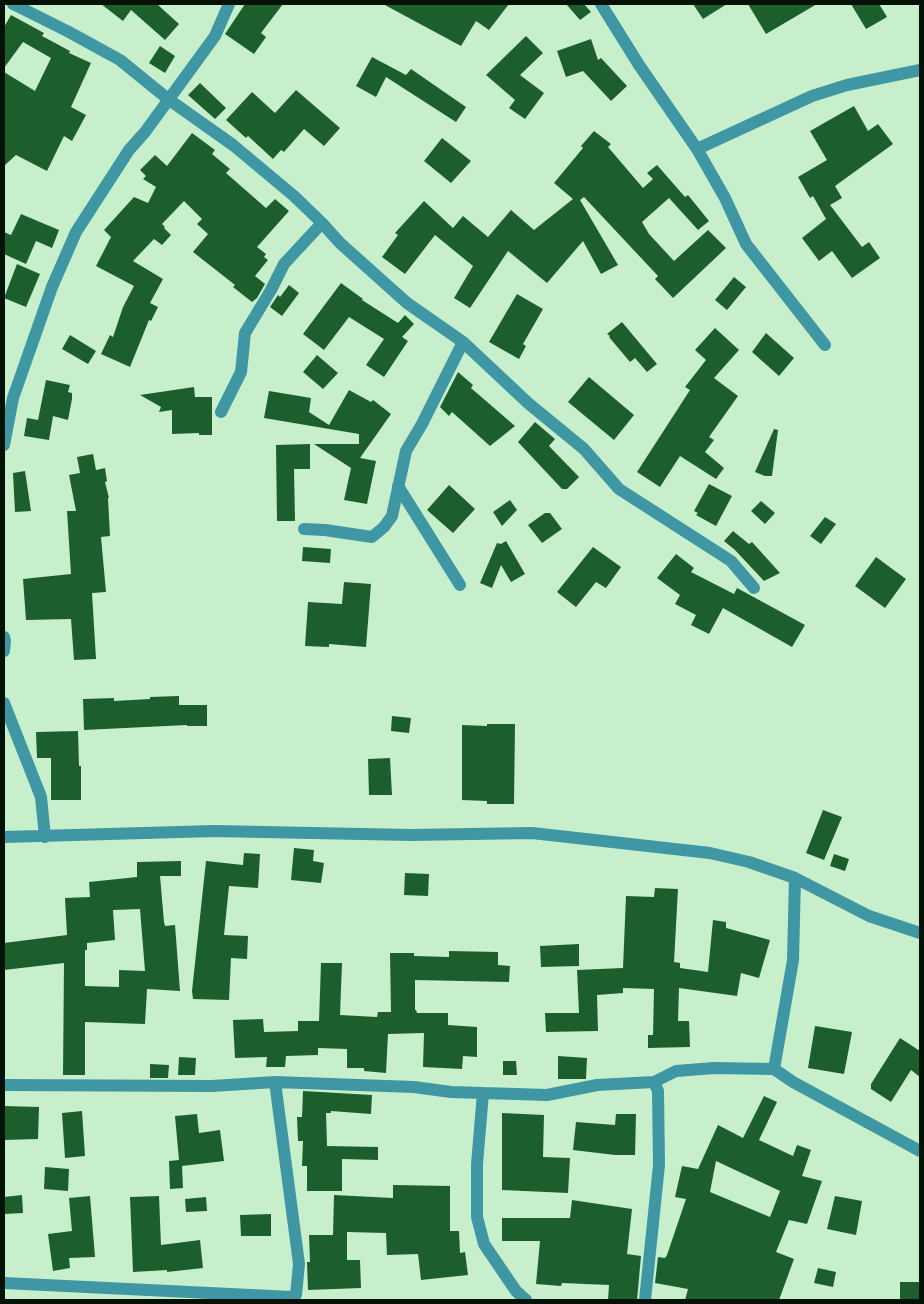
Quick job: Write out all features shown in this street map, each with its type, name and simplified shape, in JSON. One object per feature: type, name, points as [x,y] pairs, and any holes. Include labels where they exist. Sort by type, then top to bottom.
[{"type":"street","points":[[13,4],[120,60],[168,99],[233,145],[294,196],[340,243],[407,303],[464,342],[528,403],[584,450],[619,489],[730,560],[754,588]]},
{"type":"street","points":[[4,445],[13,398],[52,287],[76,232],[129,150],[145,132],[215,36],[229,4]]},
{"type":"street","points":[[601,4],[639,65],[697,149],[724,198],[746,244],[825,345]]},
{"type":"street","points":[[697,149],[812,96],[848,85],[920,70]]},
{"type":"street","points":[[221,412],[241,372],[245,333],[284,264],[322,223]]},
{"type":"street","points":[[304,529],[372,537],[384,527],[392,516],[406,451],[464,342]]},
{"type":"street","points":[[398,486],[460,586]]},
{"type":"street","points":[[4,636],[4,651]]},
{"type":"street","points":[[4,703],[41,797],[45,837]]},
{"type":"street","points":[[4,837],[214,831],[411,834],[532,833],[710,853],[749,862],[795,878],[870,916],[920,933]]},
{"type":"street","points":[[774,1069],[793,960],[795,878]]},
{"type":"street","points":[[4,1085],[212,1086],[275,1082],[414,1087],[451,1092],[547,1095],[597,1085],[654,1082],[676,1071],[714,1068],[774,1069],[793,1082],[920,1151]]},
{"type":"street","points":[[4,1283],[292,1297],[296,1295],[299,1264],[275,1082]]},
{"type":"street","points":[[645,1300],[659,1165],[658,1091],[654,1082]]},
{"type":"street","points":[[483,1093],[477,1164],[477,1217],[484,1244],[516,1291],[526,1300]]},
{"type":"building","points":[[101,4],[157,4],[179,24],[165,40],[131,10],[123,21]]},
{"type":"building","points":[[245,4],[283,4],[261,33],[266,37],[254,54],[225,34]]},
{"type":"building","points":[[383,4],[509,4],[489,30],[476,21],[461,46]]},
{"type":"building","points":[[566,4],[584,4],[591,12],[580,20]]},
{"type":"building","points":[[693,4],[727,4],[703,19]]},
{"type":"building","points":[[748,4],[817,4],[766,34]]},
{"type":"building","points":[[851,4],[879,4],[887,17],[866,29]]},
{"type":"building","points":[[11,15],[44,33],[42,36],[70,51],[69,53],[91,63],[71,107],[86,115],[72,141],[64,136],[47,171],[16,155],[4,166],[4,72],[35,91],[51,58],[23,42],[4,68],[4,27]]},
{"type":"building","points":[[526,36],[543,53],[520,75],[544,93],[525,119],[509,108],[515,100],[486,75]]},
{"type":"building","points":[[591,39],[598,60],[601,58],[627,86],[611,101],[583,71],[566,77],[557,51]]},
{"type":"building","points":[[160,46],[175,56],[165,73],[149,63]]},
{"type":"building","points":[[372,57],[406,75],[411,69],[466,107],[456,122],[386,77],[376,97],[356,86]]},
{"type":"building","points":[[200,83],[226,108],[215,119],[188,95]]},
{"type":"building","points":[[296,90],[340,128],[324,146],[304,129],[284,152],[281,150],[273,159],[248,136],[246,138],[226,120],[252,92],[275,113]]},
{"type":"building","points":[[854,106],[868,131],[878,124],[893,144],[835,186],[842,198],[830,205],[862,247],[869,242],[880,258],[852,278],[832,251],[819,261],[802,238],[826,219],[813,196],[810,198],[798,177],[827,160],[810,131]]},
{"type":"building","points":[[594,131],[611,144],[608,147],[643,188],[653,179],[647,173],[657,165],[685,197],[688,195],[709,221],[698,230],[669,198],[642,222],[649,234],[674,261],[708,230],[726,248],[673,298],[655,279],[658,276],[584,197],[580,200],[618,265],[601,274],[583,241],[547,283],[508,251],[470,308],[454,298],[473,266],[435,235],[405,274],[382,257],[398,235],[395,233],[424,201],[453,228],[463,216],[488,237],[511,210],[534,230],[573,199],[554,183],[583,148],[581,146]]},
{"type":"building","points":[[192,133],[215,150],[212,154],[230,169],[226,173],[266,208],[275,199],[289,211],[257,247],[266,254],[264,257],[268,260],[255,276],[265,284],[257,298],[252,302],[233,287],[235,285],[193,252],[208,234],[197,224],[202,219],[184,201],[162,224],[171,235],[162,245],[154,239],[133,261],[163,279],[150,303],[158,307],[151,321],[149,320],[130,367],[101,354],[110,335],[113,337],[123,307],[134,286],[96,266],[111,237],[104,230],[134,197],[148,203],[156,187],[143,179],[146,176],[140,170],[155,155],[167,166]]},
{"type":"building","points":[[442,138],[471,161],[451,183],[424,161]]},
{"type":"building","points":[[21,214],[59,230],[52,248],[36,241],[26,264],[4,254],[4,232],[11,235]]},
{"type":"building","points":[[17,264],[40,274],[26,307],[4,298]]},
{"type":"building","points":[[734,277],[746,287],[727,310],[715,300]]},
{"type":"building","points":[[341,283],[362,300],[398,323],[405,315],[414,324],[402,337],[408,341],[384,377],[366,365],[384,339],[349,317],[324,350],[303,334]]},
{"type":"building","points":[[289,285],[299,293],[282,316],[270,307],[278,295],[280,297]]},
{"type":"building","points":[[517,294],[543,309],[523,344],[526,346],[519,359],[489,342]]},
{"type":"building","points":[[622,322],[657,364],[647,372],[635,358],[630,362],[607,334]]},
{"type":"building","points":[[715,328],[739,350],[714,378],[738,396],[709,437],[714,440],[705,452],[724,468],[716,479],[680,456],[660,487],[637,472],[690,390],[685,387],[706,360],[695,350]]},
{"type":"building","points":[[766,333],[794,358],[779,376],[752,352]]},
{"type":"building","points":[[70,335],[96,351],[88,364],[62,349]]},
{"type":"building","points":[[317,355],[338,373],[323,389],[303,372]]},
{"type":"building","points":[[458,372],[473,385],[471,388],[515,426],[490,446],[452,412],[449,416],[440,407]]},
{"type":"building","points":[[589,377],[634,415],[614,440],[568,402]]},
{"type":"building","points":[[46,380],[70,385],[68,392],[72,393],[72,399],[68,420],[53,416],[49,440],[24,436],[27,418],[38,420]]},
{"type":"building","points":[[194,387],[195,397],[212,397],[212,435],[199,435],[199,433],[172,434],[172,410],[159,412],[161,407],[140,395]]},
{"type":"building","points":[[349,390],[371,402],[373,400],[391,414],[360,458],[376,461],[367,504],[344,500],[351,468],[314,444],[359,444],[359,434],[264,418],[269,391],[311,398],[309,412],[329,425]]},
{"type":"building","points":[[535,422],[555,439],[549,446],[579,477],[567,489],[562,489],[518,442]]},
{"type":"building","points":[[774,429],[778,430],[772,476],[765,476],[755,472]]},
{"type":"building","points":[[310,444],[310,469],[294,469],[295,521],[277,521],[276,445]]},
{"type":"building","points":[[93,454],[96,470],[105,468],[107,481],[105,482],[109,498],[110,536],[101,537],[106,592],[92,593],[96,659],[74,660],[71,619],[26,620],[23,579],[71,574],[67,511],[76,511],[69,475],[80,473],[77,457]]},
{"type":"building","points":[[25,471],[31,511],[15,512],[13,473]]},
{"type":"building","points":[[709,484],[732,496],[716,526],[696,515],[698,513],[694,511]]},
{"type":"building","points":[[449,485],[475,509],[453,533],[427,510]]},
{"type":"building","points":[[510,500],[517,510],[502,526],[493,512]]},
{"type":"building","points":[[761,501],[775,513],[765,524],[751,511]]},
{"type":"building","points":[[545,513],[550,513],[562,529],[542,543],[528,525]]},
{"type":"building","points":[[825,517],[836,524],[821,544],[810,536]]},
{"type":"building","points":[[733,531],[749,544],[752,542],[780,573],[764,581],[724,541]]},
{"type":"building","points":[[506,541],[525,574],[511,582],[501,565],[492,588],[480,583],[497,543],[501,544]]},
{"type":"building","points":[[303,547],[331,549],[330,563],[302,561]]},
{"type":"building","points":[[593,547],[621,567],[606,588],[596,582],[576,607],[557,592]]},
{"type":"building","points":[[676,554],[694,568],[691,572],[734,594],[737,588],[805,625],[792,647],[723,608],[709,634],[691,625],[696,615],[675,604],[680,595],[657,578]]},
{"type":"building","points":[[876,557],[906,579],[885,608],[855,586]]},
{"type":"building","points":[[344,582],[371,584],[366,647],[329,644],[329,647],[305,646],[308,602],[342,604]]},
{"type":"building","points":[[179,696],[179,705],[207,705],[207,726],[187,725],[84,730],[83,699],[114,698],[114,701]]},
{"type":"building","points":[[392,716],[411,718],[409,733],[391,731]]},
{"type":"building","points":[[487,724],[515,724],[514,804],[487,804],[487,801],[462,800],[462,725],[487,726]]},
{"type":"building","points":[[78,731],[81,800],[51,800],[51,758],[37,758],[36,732]]},
{"type":"building","points":[[390,758],[392,795],[369,795],[368,759]]},
{"type":"building","points":[[823,810],[842,817],[824,860],[806,853]]},
{"type":"building","points":[[294,848],[314,850],[313,861],[324,863],[321,883],[291,880]]},
{"type":"building","points":[[244,853],[260,854],[258,888],[229,886],[224,935],[248,936],[247,959],[231,958],[229,1000],[193,999],[192,991],[206,861],[243,865]]},
{"type":"building","points":[[834,854],[849,859],[845,871],[830,866]]},
{"type":"building","points":[[181,861],[181,876],[160,876],[165,926],[175,925],[180,991],[147,989],[145,1024],[85,1022],[85,1075],[63,1075],[64,963],[4,970],[4,943],[67,935],[65,898],[90,897],[89,882],[137,877],[137,862]],"holes":[[[140,909],[145,971],[119,970],[119,987],[85,986],[85,950],[87,950],[87,943],[115,940],[113,910]]]},
{"type":"building","points":[[405,873],[429,874],[428,896],[404,895]]},
{"type":"building","points":[[655,888],[678,889],[674,962],[680,963],[680,968],[708,972],[713,920],[726,922],[726,928],[770,940],[759,978],[741,973],[737,996],[679,988],[678,1021],[689,1021],[690,1047],[648,1048],[648,1035],[653,1035],[654,989],[623,988],[623,993],[597,995],[598,1031],[546,1032],[545,1013],[579,1013],[577,970],[623,968],[626,896],[654,897]]},
{"type":"building","points":[[579,944],[579,966],[541,967],[540,946]]},
{"type":"building","points":[[449,951],[498,952],[498,965],[510,966],[509,982],[415,980],[415,1010],[417,1013],[448,1013],[448,1025],[477,1027],[477,1057],[463,1056],[462,1069],[423,1067],[424,1033],[388,1034],[386,1073],[364,1071],[364,1068],[347,1068],[347,1049],[318,1048],[318,1055],[286,1056],[285,1067],[266,1067],[267,1057],[235,1058],[233,1020],[263,1019],[264,1032],[298,1031],[298,1021],[319,1021],[321,963],[342,963],[340,1015],[377,1017],[378,1012],[391,1012],[390,953],[414,953],[414,956],[449,957]]},
{"type":"building","points":[[815,1026],[852,1032],[844,1074],[808,1068]]},
{"type":"building","points":[[900,1038],[920,1051],[920,1077],[911,1070],[891,1102],[871,1089],[871,1084]]},
{"type":"building","points":[[558,1056],[587,1058],[586,1079],[558,1079]]},
{"type":"building","points":[[179,1057],[196,1058],[195,1075],[178,1075]]},
{"type":"building","points":[[503,1061],[516,1061],[517,1075],[503,1075]]},
{"type":"building","points":[[150,1064],[169,1065],[168,1078],[150,1078]]},
{"type":"building","points":[[303,1091],[372,1095],[371,1114],[331,1111],[331,1113],[326,1113],[327,1146],[378,1147],[378,1160],[342,1159],[342,1191],[307,1191],[307,1166],[302,1166],[303,1141],[298,1141],[297,1117],[302,1117]]},
{"type":"building","points":[[764,1096],[777,1102],[759,1140],[793,1156],[797,1145],[811,1150],[802,1176],[822,1181],[807,1224],[789,1220],[776,1252],[794,1259],[779,1300],[685,1300],[688,1289],[655,1283],[658,1257],[665,1258],[667,1255],[686,1199],[675,1197],[682,1166],[698,1169],[718,1125],[743,1138]],"holes":[[[716,1161],[780,1191],[770,1217],[710,1192]]]},
{"type":"building","points":[[4,1106],[39,1107],[38,1139],[4,1140]]},
{"type":"building","points":[[82,1111],[85,1156],[65,1158],[62,1113]]},
{"type":"building","points":[[502,1113],[544,1115],[543,1157],[570,1158],[568,1193],[502,1190]]},
{"type":"building","points":[[197,1114],[199,1133],[220,1130],[224,1161],[182,1166],[183,1188],[170,1189],[169,1161],[179,1160],[175,1116]]},
{"type":"building","points":[[616,1114],[636,1114],[635,1155],[615,1155],[573,1150],[576,1122],[615,1125]]},
{"type":"building","points":[[45,1167],[69,1169],[68,1191],[44,1189]]},
{"type":"building","points":[[393,1185],[450,1186],[450,1231],[459,1231],[460,1253],[465,1252],[468,1275],[421,1280],[418,1254],[387,1255],[386,1233],[347,1232],[347,1260],[360,1260],[361,1288],[308,1290],[307,1262],[310,1262],[309,1235],[333,1235],[334,1195],[393,1198]]},
{"type":"building","points":[[22,1195],[23,1213],[4,1214],[4,1197]]},
{"type":"building","points":[[90,1196],[95,1257],[69,1258],[70,1268],[53,1271],[48,1234],[72,1231],[69,1198]]},
{"type":"building","points":[[159,1196],[161,1245],[200,1240],[203,1268],[167,1272],[167,1270],[133,1272],[130,1197]]},
{"type":"building","points":[[835,1196],[862,1201],[856,1235],[827,1229]]},
{"type":"building","points":[[206,1197],[207,1211],[186,1212],[185,1199]]},
{"type":"building","points":[[572,1200],[632,1209],[627,1254],[641,1256],[637,1300],[608,1300],[609,1285],[562,1283],[561,1286],[536,1284],[540,1241],[502,1241],[502,1218],[570,1218]]},
{"type":"building","points":[[271,1214],[271,1236],[241,1236],[240,1215]]},
{"type":"building","points":[[818,1268],[836,1272],[833,1287],[814,1283]]},
{"type":"building","points":[[900,1282],[920,1282],[920,1300],[900,1300]]}]
